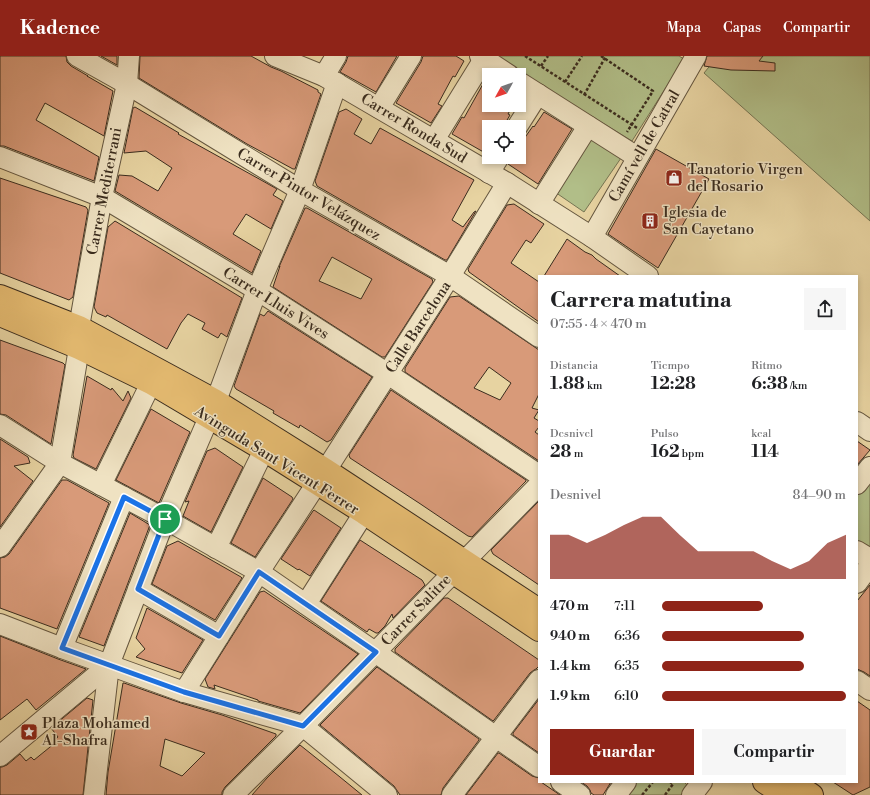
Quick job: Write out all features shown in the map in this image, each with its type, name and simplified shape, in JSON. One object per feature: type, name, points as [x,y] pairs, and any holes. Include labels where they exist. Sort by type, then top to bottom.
[{"type":"highway","name":"Avinguda Sant Vicent Ferrer","points":[[0,296],[212,409],[322,476],[458,566],[538,629]]},
{"type":"highway","name":"Avinguda Sant Vicent Ferrer","points":[[0,315],[79,337],[151,383],[212,409],[264,450],[322,476],[364,513],[538,609]]},
{"type":"highway","points":[[766,783],[784,795]]},
{"type":"highway","points":[[794,783],[812,795]]},
{"type":"street","name":"Carrer Pintor Velázquez","points":[[77,56],[126,84],[300,190],[450,276],[538,336]]},
{"type":"street","name":"Carrer Mediterrani","points":[[60,463],[102,197],[126,84],[129,56]]},
{"type":"street","name":"Carrer Ronda Sud","points":[[275,56],[331,80],[434,140],[494,165],[507,183],[592,237],[647,275]]},
{"type":"street","points":[[94,795],[109,665],[165,519],[212,409],[257,290],[300,190],[331,80],[336,56]]},
{"type":"street","points":[[379,108],[410,56]]},
{"type":"street","points":[[434,140],[482,57],[498,68]]},
{"type":"street","name":"Camí vell de Catral","points":[[592,237],[692,57]]},
{"type":"street","points":[[526,86],[637,158]]},
{"type":"street","points":[[522,120],[538,94]]},
{"type":"street","points":[[539,204],[588,126]]},
{"type":"street","name":"Carrer Lluis Vives","points":[[0,157],[102,197],[257,290],[388,374],[538,474]]},
{"type":"street","name":"Calle Barcelona","points":[[184,692],[259,572],[388,374],[507,183]]},
{"type":"street","points":[[101,485],[151,383]]},
{"type":"street","points":[[858,423],[870,431]]},
{"type":"street","points":[[0,425],[60,463],[165,519],[259,572],[376,652],[538,766]]},
{"type":"street","points":[[216,548],[264,450]]},
{"type":"street","points":[[0,547],[60,463]]},
{"type":"street","points":[[858,483],[870,467]]},
{"type":"street","name":"Carrer Salitre","points":[[233,795],[303,726],[538,486]]},
{"type":"street","points":[[62,648],[124,497]]},
{"type":"street","points":[[306,604],[364,513]]},
{"type":"street","points":[[858,552],[870,559]]},
{"type":"street","points":[[858,582],[870,565]]},
{"type":"street","points":[[138,589],[219,636]]},
{"type":"street","points":[[0,624],[184,692],[303,726],[387,795]]},
{"type":"street","points":[[0,756],[109,665]]},
{"type":"street","points":[[452,795],[538,681]]},
{"type":"street","points":[[858,682],[870,690]]},
{"type":"street","points":[[562,783],[580,795]]},
{"type":"street","points":[[616,795],[625,783]]},
{"type":"path","points":[[525,56],[631,125],[653,91],[605,57],[601,56]]},
{"type":"path","points":[[541,66],[548,56]]},
{"type":"path","points":[[566,82],[582,56]]},
{"type":"path","points":[[584,95],[605,57]]},
{"type":"path","points":[[642,795],[652,783]]},
{"type":"path","points":[[665,795],[673,784],[672,783]]},
{"type":"green space","points":[[493,56],[679,56],[684,59],[632,141],[526,76],[526,68],[513,68]]},
{"type":"green space","points":[[718,56],[870,56],[870,221],[704,73]]},
{"type":"green space","points":[[589,136],[621,158],[584,212],[552,190]]},
{"type":"green space","points":[[870,480],[870,551],[858,566],[858,495]]},
{"type":"green space","points":[[630,783],[685,783],[688,786],[681,795],[620,795]]},
{"type":"building","points":[[0,56],[66,56],[67,62],[71,66],[113,91],[104,136],[45,103],[36,120],[99,157],[94,181],[4,146],[0,146]]},
{"type":"building","points":[[101,56],[117,56],[117,65]]},
{"type":"building","points":[[140,56],[251,56],[318,90],[321,94],[295,169],[247,144],[139,78]]},
{"type":"building","points":[[348,56],[397,56],[376,92],[340,72]]},
{"type":"building","points":[[423,56],[456,56],[464,61],[455,77],[453,76],[438,104],[442,106],[431,123],[396,103],[421,62]]},
{"type":"building","points":[[707,56],[763,56],[759,61],[775,63],[775,71],[731,70],[704,66]]},
{"type":"building","points":[[482,86],[482,112],[509,112],[508,114],[510,115],[507,120],[482,120],[482,151],[452,134],[462,117],[464,118]]},
{"type":"building","points":[[135,107],[179,133],[178,134],[277,189],[273,195],[283,201],[271,229],[246,214],[233,234],[261,251],[252,273],[115,191],[119,175],[132,176],[158,191],[172,168],[146,151],[124,153],[133,108]]},
{"type":"building","points":[[346,109],[362,119],[354,134],[371,144],[380,128],[474,180],[452,220],[463,227],[476,211],[447,260],[317,186],[315,181],[339,112]]},
{"type":"building","points":[[544,112],[572,129],[538,184],[508,164],[526,164],[526,136],[533,126],[534,127]]},
{"type":"building","name":"Iglesia de San Cayetano","points":[[656,149],[709,179],[658,268],[608,234]]},
{"type":"building","points":[[0,178],[86,207],[88,210],[73,297],[69,300],[0,273]]},
{"type":"building","points":[[514,204],[544,224],[531,243],[526,240],[511,263],[538,281],[538,321],[469,272],[468,269],[507,205]]},
{"type":"building","points":[[305,208],[307,208],[432,279],[433,282],[385,357],[382,357],[273,287],[280,266],[279,267]],"holes":[[[332,257],[372,279],[361,299],[319,281]]]},
{"type":"building","points":[[115,221],[242,298],[227,337],[221,333],[218,338],[202,329],[205,323],[188,314],[181,323],[167,349],[107,315],[106,317],[97,313],[94,307],[108,227]]},
{"type":"building","points":[[567,239],[619,275],[545,275]]},
{"type":"building","points":[[459,296],[538,349],[538,396],[532,408],[538,410],[534,418],[538,420],[538,428],[535,432],[538,434],[538,460],[405,372],[405,368],[450,297]],"holes":[[[489,367],[511,383],[500,400],[474,388]]]},
{"type":"building","points":[[268,311],[372,377],[331,440],[327,442],[300,425],[299,428],[273,413],[274,411],[236,389],[234,386],[260,314],[264,316]]},
{"type":"building","points":[[0,340],[65,365],[51,444],[6,415],[0,414]]},
{"type":"building","points":[[87,376],[111,390],[112,388],[123,401],[128,391],[131,398],[96,469],[74,458],[73,455]]},
{"type":"building","points":[[391,390],[526,480],[472,537],[468,536],[350,458],[349,455]]},
{"type":"building","points":[[151,409],[190,432],[159,503],[116,480]]},
{"type":"building","points":[[0,439],[28,457],[30,463],[14,466],[33,481],[0,527]]},
{"type":"building","points":[[858,442],[870,450],[858,464]]},
{"type":"building","points":[[215,448],[243,467],[211,532],[183,516],[189,501],[185,502],[207,451]]},
{"type":"building","points":[[263,478],[293,499],[255,557],[231,543]]},
{"type":"building","points":[[62,480],[67,480],[109,503],[57,629],[0,608],[0,558],[9,554]]},
{"type":"building","points":[[538,502],[538,584],[493,554],[491,550]]},
{"type":"building","points":[[314,510],[341,528],[310,576],[281,559]]},
{"type":"building","points":[[130,513],[150,525],[104,646],[79,637]]},
{"type":"building","points":[[360,540],[422,580],[425,585],[393,618],[392,614],[385,626],[378,633],[369,629],[367,632],[321,601]]},
{"type":"building","points":[[178,541],[242,578],[215,620],[152,584],[167,546]]},
{"type":"building","points":[[870,585],[870,676],[858,669],[858,600]]},
{"type":"building","points":[[264,591],[358,654],[300,713],[258,701],[214,685],[215,689],[208,687],[205,679],[260,592]]},
{"type":"building","points":[[444,598],[448,598],[538,659],[538,667],[530,673],[493,721],[395,652],[395,649]]},
{"type":"building","points":[[147,608],[203,640],[182,673],[136,657],[145,649],[136,638]]},
{"type":"building","points":[[0,636],[86,669],[36,710],[27,699],[0,720]]},
{"type":"building","points":[[377,667],[479,739],[443,788],[441,795],[400,795],[394,786],[320,725]]},
{"type":"building","points":[[123,683],[276,734],[276,736],[225,787],[222,795],[106,795],[108,772]],"holes":[[[165,739],[205,753],[182,776],[160,766]]]},
{"type":"building","points":[[87,698],[93,700],[83,795],[0,795],[0,767],[7,765],[20,754],[26,761],[31,757],[34,760],[55,743],[53,741],[58,737],[51,728]]},
{"type":"building","points":[[538,700],[538,752],[513,735]]},
{"type":"building","points":[[858,702],[870,710],[870,787],[853,795],[835,783],[858,783]]},
{"type":"building","points":[[300,745],[362,795],[252,795]]},
{"type":"building","points":[[499,753],[532,776],[538,778],[538,783],[542,783],[560,795],[466,795]]},
{"type":"building","points":[[582,783],[610,783],[603,795],[594,795]]},
{"type":"place","name":"Tanatorio Virgen del Rosario","points":[[674,178]]},
{"type":"place","name":"Iglesia de San Cayetano","points":[[650,221]]},
{"type":"place","name":"Plaza Mohamed Al-Shafra","points":[[29,732]]},
{"type":"route","points":[[124,497],[165,519],[138,589],[219,636],[259,572],[376,652],[303,726],[184,692],[62,648],[124,497]]}]
